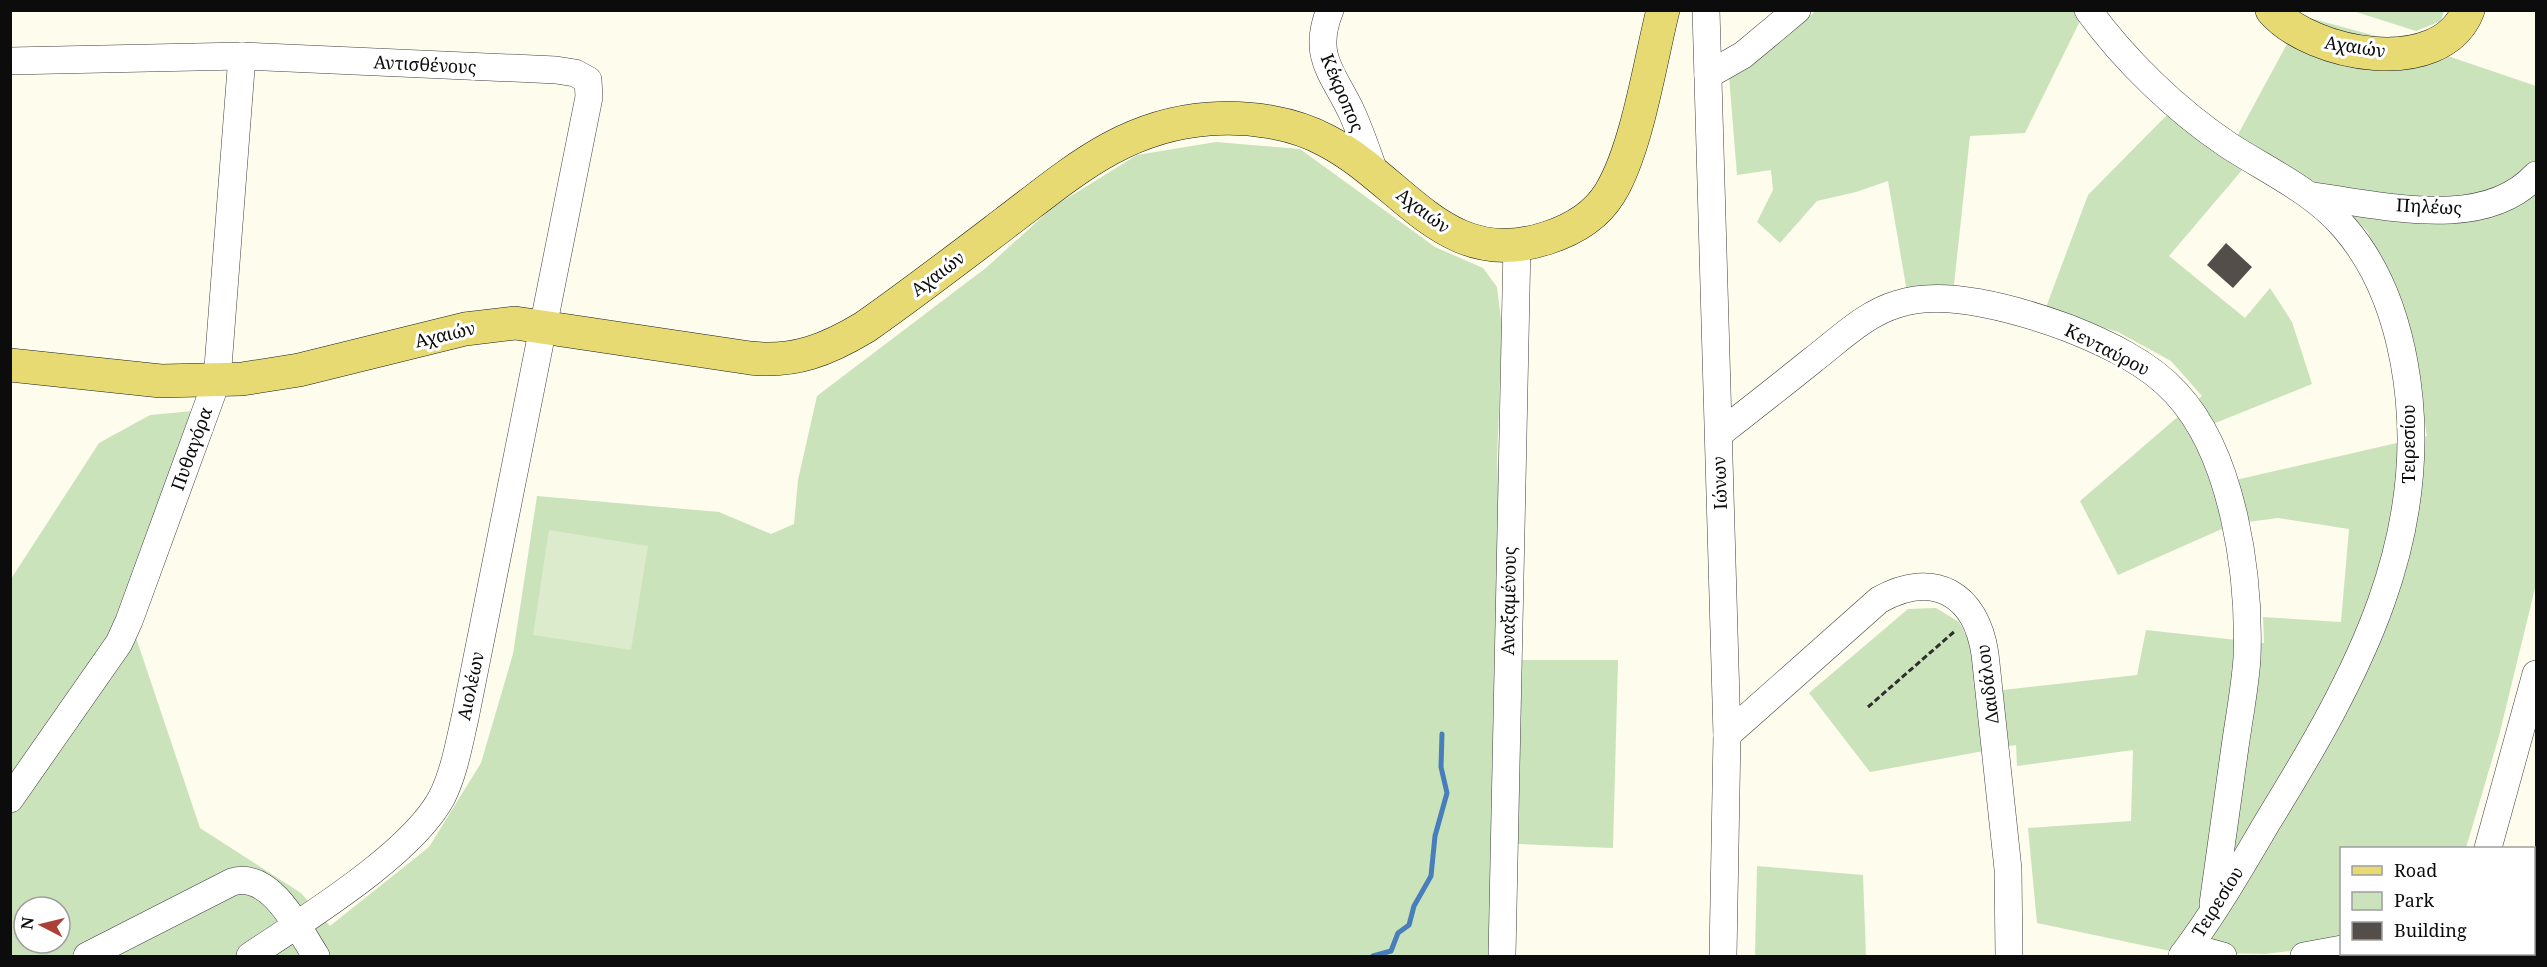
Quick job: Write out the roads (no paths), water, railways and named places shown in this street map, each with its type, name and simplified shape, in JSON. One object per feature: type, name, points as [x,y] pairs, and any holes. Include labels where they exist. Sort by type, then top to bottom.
[{"type":"main road","name":"Αχαιών","points":[[10,365],[161,381],[217,380],[291,371],[487,325],[515,322],[757,359],[783,360],[812,354],[828,348],[865,327],[1105,150],[1154,129],[1189,121],[1233,118],[1283,125],[1326,140],[1376,174],[1458,237],[1492,246],[1516,245],[1568,230],[1590,216],[1611,192],[1631,138],[1663,10]]},
{"type":"main road","name":"Αχαιών","points":[[2272,10],[2294,30],[2315,40],[2387,54],[2415,51],[2434,45],[2456,30],[2468,10]]},
{"type":"street","name":"Κέκροπος","points":[[1329,10],[1322,41],[1326,64],[1352,114],[1376,174]]},
{"type":"street","name":"Ιώνων","points":[[1706,10],[1727,735],[1723,957]]},
{"type":"street","points":[[1708,75],[1743,55],[1797,10]]},
{"type":"street","name":"Τειρεσίου","points":[[2088,10],[2150,80],[2210,132],[2311,196],[2346,229],[2368,260],[2395,322],[2407,377],[2412,424],[2409,495],[2388,586],[2361,651],[2317,742],[2212,915],[2186,952]]},
{"type":"street","name":"Αντισθένους","points":[[10,61],[242,56],[556,70],[575,73],[588,80],[589,97],[543,326]]},
{"type":"street","name":"Πυθαγόρα","points":[[10,799],[119,643],[217,380],[242,56]]},
{"type":"street","name":"Πηλέως","points":[[2311,196],[2429,210],[2465,210],[2508,198],[2536,175]]},
{"type":"street","name":"Αναξαμένους","points":[[1502,957],[1516,245]]},
{"type":"street","name":"Κενταύρου","points":[[1719,435],[1862,322],[1895,304],[1915,300],[1941,299],[2001,308],[2053,323],[2132,359],[2175,391],[2206,433],[2223,473],[2234,518],[2245,599],[2245,675],[2212,915]]},
{"type":"street","name":"Αιολέων","points":[[250,957],[404,843],[420,829],[443,795],[465,718],[543,326]]},
{"type":"street","name":"Δαιδάλου","points":[[1727,735],[1866,610],[1897,591],[1926,587],[1946,591],[1961,600],[1978,625],[1985,654],[2008,869],[2009,957]]},
{"type":"street","points":[[2489,847],[2536,674]]},
{"type":"street","points":[[87,957],[238,880],[249,880],[264,888],[282,904],[316,957]]},
{"type":"street","points":[[2304,957],[2340,949]]},
{"type":"street","points":[[2186,952],[2223,957]]},
{"type":"waterway","points":[[1373,956],[1391,951],[1398,933],[1409,925],[1414,906],[1431,876],[1435,836],[1447,793],[1441,767],[1442,734]]}]
